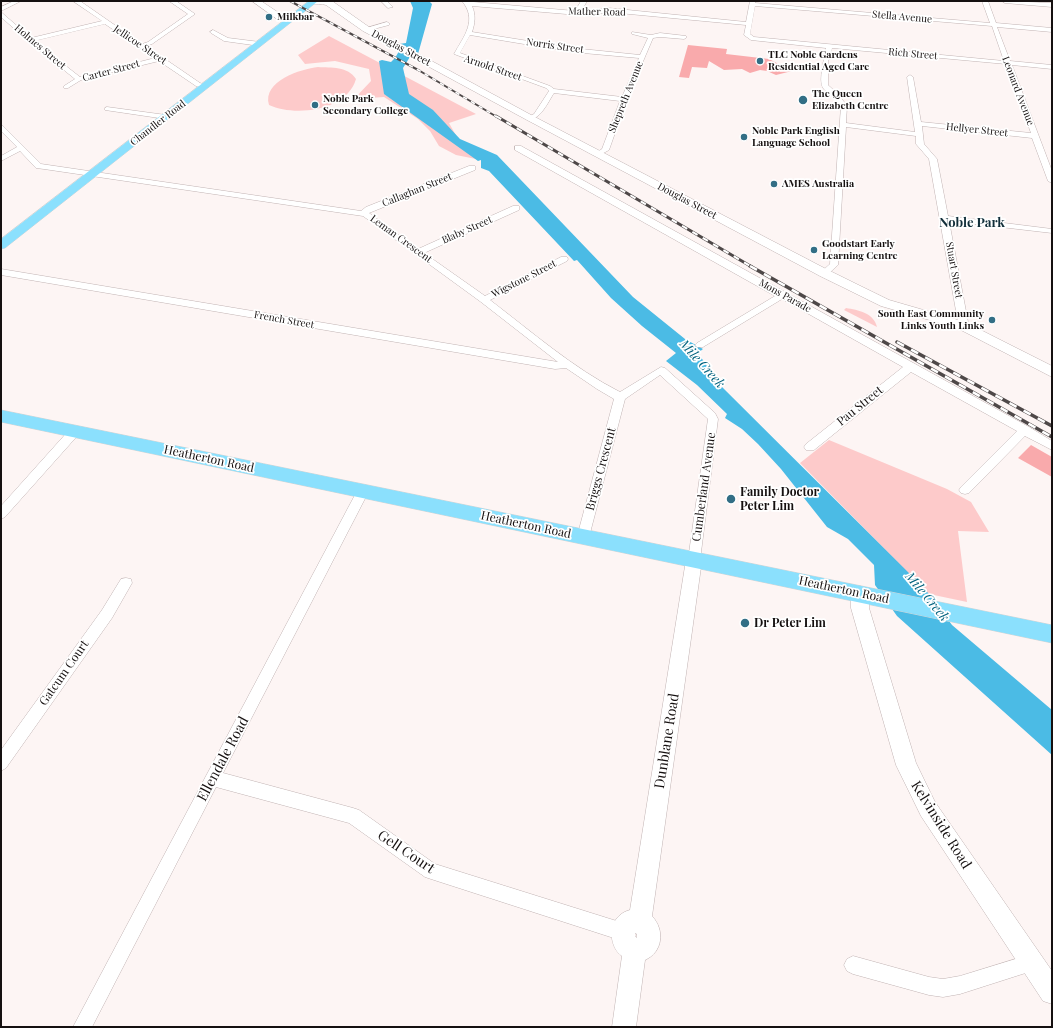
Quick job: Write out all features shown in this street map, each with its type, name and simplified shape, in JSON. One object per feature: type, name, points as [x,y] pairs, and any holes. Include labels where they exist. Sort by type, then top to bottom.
[{"type":"main road","points":[[256,1],[280,17],[293,18]]},
{"type":"main road","points":[[310,2],[322,5],[331,5]]},
{"type":"main road","name":"Chandler Road","points":[[1,245],[260,44],[293,18],[310,2]]},
{"type":"main road","name":"Douglas Street","points":[[331,5],[366,29],[399,47],[824,273],[884,303],[961,325],[1052,372]]},
{"type":"main road","name":"Heatherton Road","points":[[1,416],[1052,634]]},
{"type":"main road","name":"Dunblane Road","points":[[624,1027],[633,935],[694,560]]},
{"type":"main road","name":"Kelvinside Road","points":[[860,594],[860,608],[906,765],[914,784],[928,809],[1052,992]]},
{"type":"street","points":[[1,9],[18,1]]},
{"type":"street","name":"Jellicoe Street","points":[[76,1],[198,85],[205,86]]},
{"type":"street","points":[[140,46],[150,43],[192,14],[172,1]]},
{"type":"street","points":[[384,1],[390,7]]},
{"type":"street","points":[[579,15],[584,1]]},
{"type":"street","name":"Leonard Avenue","points":[[985,1],[1052,181]]},
{"type":"street","points":[[1005,1],[1052,5]]},
{"type":"street","name":"Mather Road","points":[[467,2],[525,11],[579,15],[608,10],[749,24]]},
{"type":"street","name":"Arnold Street","points":[[467,2],[473,20],[457,54],[548,87],[552,91]]},
{"type":"street","points":[[749,24],[751,2]]},
{"type":"street","name":"Stella Avenue","points":[[751,2],[1052,30]]},
{"type":"street","name":"Holmes Street","points":[[1,14],[30,40],[79,79]]},
{"type":"street","points":[[30,40],[105,22]]},
{"type":"street","points":[[366,29],[387,24]]},
{"type":"street","name":"Rich Street","points":[[749,24],[747,35],[750,38],[1052,67]]},
{"type":"street","points":[[213,32],[226,40],[260,44]]},
{"type":"street","name":"Norris Street","points":[[468,33],[572,50],[642,57]]},
{"type":"street","points":[[634,33],[651,37],[660,35],[684,37]]},
{"type":"street","name":"Shepreth Avenue","points":[[598,154],[605,150],[624,99],[651,37]]},
{"type":"street","points":[[824,273],[834,265],[841,176],[840,155],[844,106],[837,96],[826,88],[825,85],[825,62],[828,56],[829,46]]},
{"type":"street","name":"Carter Street","points":[[66,87],[79,79],[159,59]]},
{"type":"street","name":"Stuart Street","points":[[910,77],[921,146],[934,161],[963,322],[961,325]]},
{"type":"street","points":[[530,118],[536,115],[552,91],[624,99]]},
{"type":"street","points":[[106,109],[166,116]]},
{"type":"street","name":"Hellyer Street","points":[[918,124],[1035,136]]},
{"type":"street","points":[[843,125],[918,134]]},
{"type":"street","name":"Leman Crescent","points":[[1,127],[39,166],[364,213],[484,300],[568,365],[600,387],[605,394],[619,399]]},
{"type":"street","points":[[1,159],[21,148]]},
{"type":"street","name":"Mons Parade","points":[[518,148],[1026,430],[1052,446]]},
{"type":"street","name":"Callaghan Street","points":[[364,213],[369,209],[472,168]]},
{"type":"street","name":"Blaby Street","points":[[418,252],[516,208]]},
{"type":"street","points":[[945,218],[1052,231]]},
{"type":"street","name":"Wigstone Street","points":[[484,300],[564,259]]},
{"type":"street","name":"French Street","points":[[1,272],[555,366],[568,365]]},
{"type":"street","points":[[700,345],[783,295]]},
{"type":"street","name":"Pau Street","points":[[810,447],[910,366]]},
{"type":"street","name":"Cumberland Avenue","points":[[619,399],[666,367],[713,419],[694,560]]},
{"type":"street","name":"Briggs Crescent","points":[[583,537],[619,399]]},
{"type":"street","points":[[965,490],[1026,430]]},
{"type":"street","points":[[1,514],[75,431]]},
{"type":"street","name":"Ellendale Road","points":[[82,1027],[363,491]]},
{"type":"street","name":"Gatcum Court","points":[[1,763],[107,614],[126,583]]},
{"type":"street","name":"Gell Court","points":[[213,778],[353,816],[431,871],[633,935]]},
{"type":"street","points":[[853,965],[929,986],[943,988],[960,985],[1032,963]]},
{"type":"shaded area","points":[[329,36],[476,114],[449,123],[458,139],[481,160],[456,155],[439,146],[430,131],[418,119],[384,97],[354,99],[371,81],[369,69],[335,61],[305,64],[298,55]]},
{"type":"shaded area","points":[[318,67],[339,68],[349,72],[356,79],[351,90],[342,98],[319,108],[292,110],[280,109],[269,105],[268,97],[271,89],[277,83],[284,78],[302,70]]},
{"type":"shaded area","points":[[846,308],[860,311],[869,315],[873,318],[877,327],[844,310]]},
{"type":"shaded area","points":[[829,440],[947,489],[971,502],[989,532],[958,531],[967,602],[929,594],[800,463]]},
{"type":"water","name":"Mile Creek","points":[[410,1],[429,1],[432,4],[418,54],[413,52],[403,68],[409,94],[433,110],[460,139],[497,155],[633,297],[685,339],[703,349],[698,353],[720,385],[916,580],[929,594],[952,625],[1052,710],[1052,755],[897,616],[875,585],[874,565],[848,539],[827,527],[781,469],[758,444],[742,429],[725,418],[727,414],[697,385],[666,361],[676,353],[642,326],[611,298],[577,260],[574,261],[489,171],[481,168],[481,160],[478,161],[384,94],[379,61],[382,60],[391,62],[402,46],[399,44],[406,43],[413,8]]},
{"type":"building","name":"TLC Noble Gardens Residential Aged Care","points":[[688,45],[727,49],[726,54],[769,59],[792,71],[776,75],[760,70],[750,73],[742,69],[724,70],[709,61],[707,68],[692,67],[689,78],[679,77]]},
{"type":"building","points":[[1031,445],[1052,457],[1052,477],[1018,458]]},
{"type":"railway","points":[[290,1],[420,71],[497,117]]},
{"type":"railway","points":[[496,116],[752,267]]},
{"type":"railway","points":[[750,266],[1052,437]]},
{"type":"railway","points":[[897,342],[1052,426]]},
{"type":"place","name":"Milkbar","points":[[269,17]]},
{"type":"place","name":"TLC Noble Gardens Residential Aged Care","points":[[760,61]]},
{"type":"place","name":"The Queen Elizabeth Centre","points":[[803,100]]},
{"type":"place","name":"Noble Park Secondary College","points":[[315,105]]},
{"type":"place","name":"Noble Park English Language School","points":[[744,137]]},
{"type":"place","name":"AMES Australia","points":[[774,184]]},
{"type":"place","name":"Goodstart Early Learning Centre","points":[[814,250]]},
{"type":"place","name":"South East Community Links Youth Links","points":[[992,320]]},
{"type":"place","name":"Family Doctor Peter Lim","points":[[731,499]]},
{"type":"place","name":"Dr Peter Lim","points":[[745,623]]},
{"type":"district","name":"Noble Park","points":[[972,223]]}]
